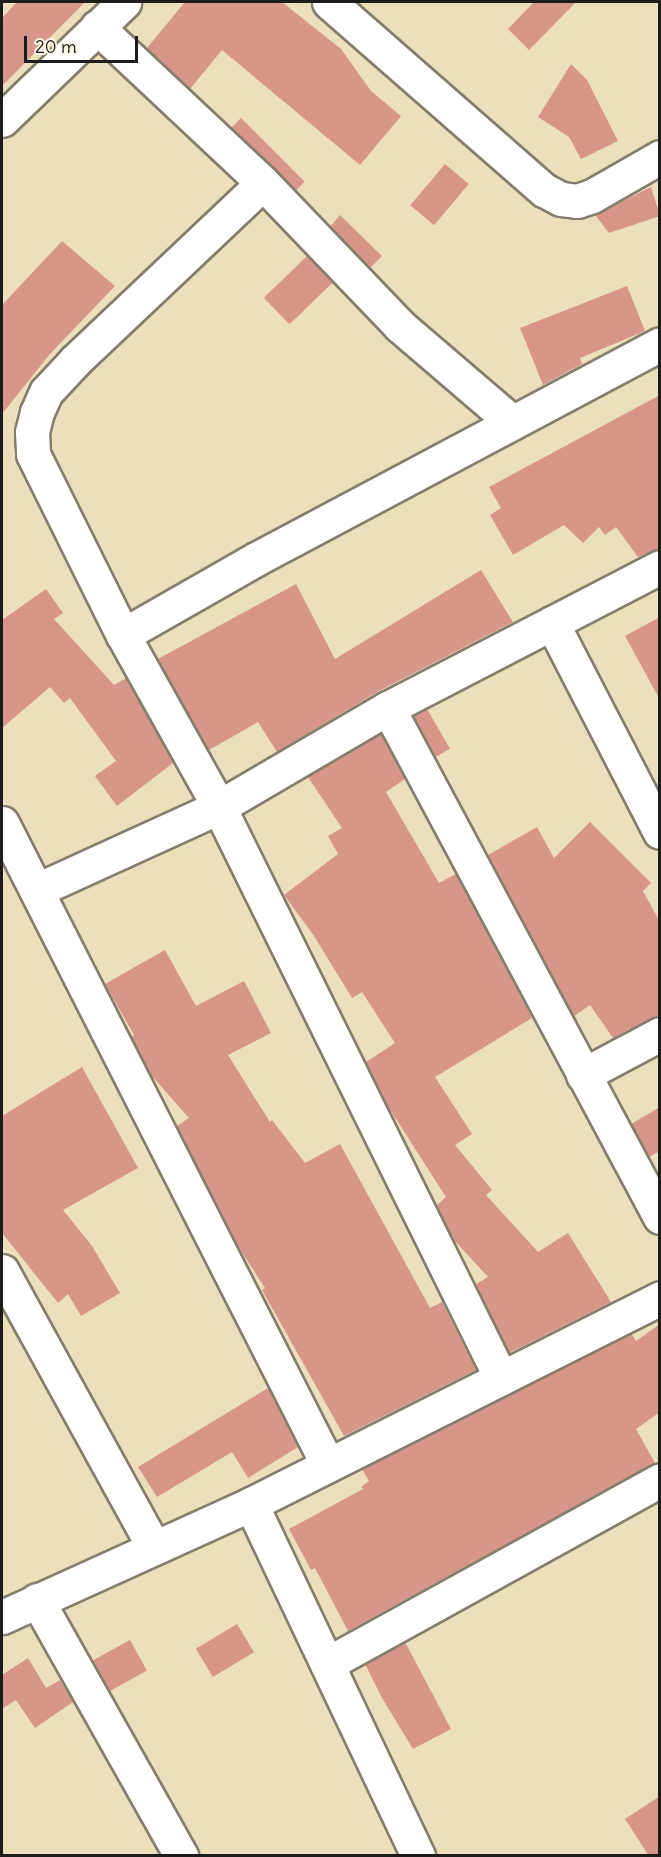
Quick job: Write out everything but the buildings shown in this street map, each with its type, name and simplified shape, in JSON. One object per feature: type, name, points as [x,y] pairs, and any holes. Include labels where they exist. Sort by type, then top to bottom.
[{"type":"street","points":[[2,120],[124,2]]},
{"type":"street","points":[[329,2],[544,190],[561,199],[577,201],[592,196],[660,157]]},
{"type":"street","points":[[97,27],[263,183],[400,326],[512,422]]},
{"type":"street","points":[[263,183],[60,376],[46,392],[37,412],[32,432],[33,454],[123,635],[219,807],[501,1378]]},
{"type":"street","points":[[123,635],[258,558],[660,344]]},
{"type":"street","points":[[37,890],[219,807],[388,708],[660,567]]},
{"type":"street","points":[[552,623],[660,832]]},
{"type":"street","points":[[388,708],[660,1217]]},
{"type":"street","points":[[2,824],[328,1465]]},
{"type":"street","points":[[583,1075],[660,1034]]},
{"type":"street","points":[[2,1271],[154,1548]]},
{"type":"street","points":[[2,1617],[251,1504],[660,1298]]},
{"type":"street","points":[[327,1664],[660,1480]]},
{"type":"street","points":[[251,1504],[418,1856]]},
{"type":"street","points":[[37,1600],[181,1856]]}]
